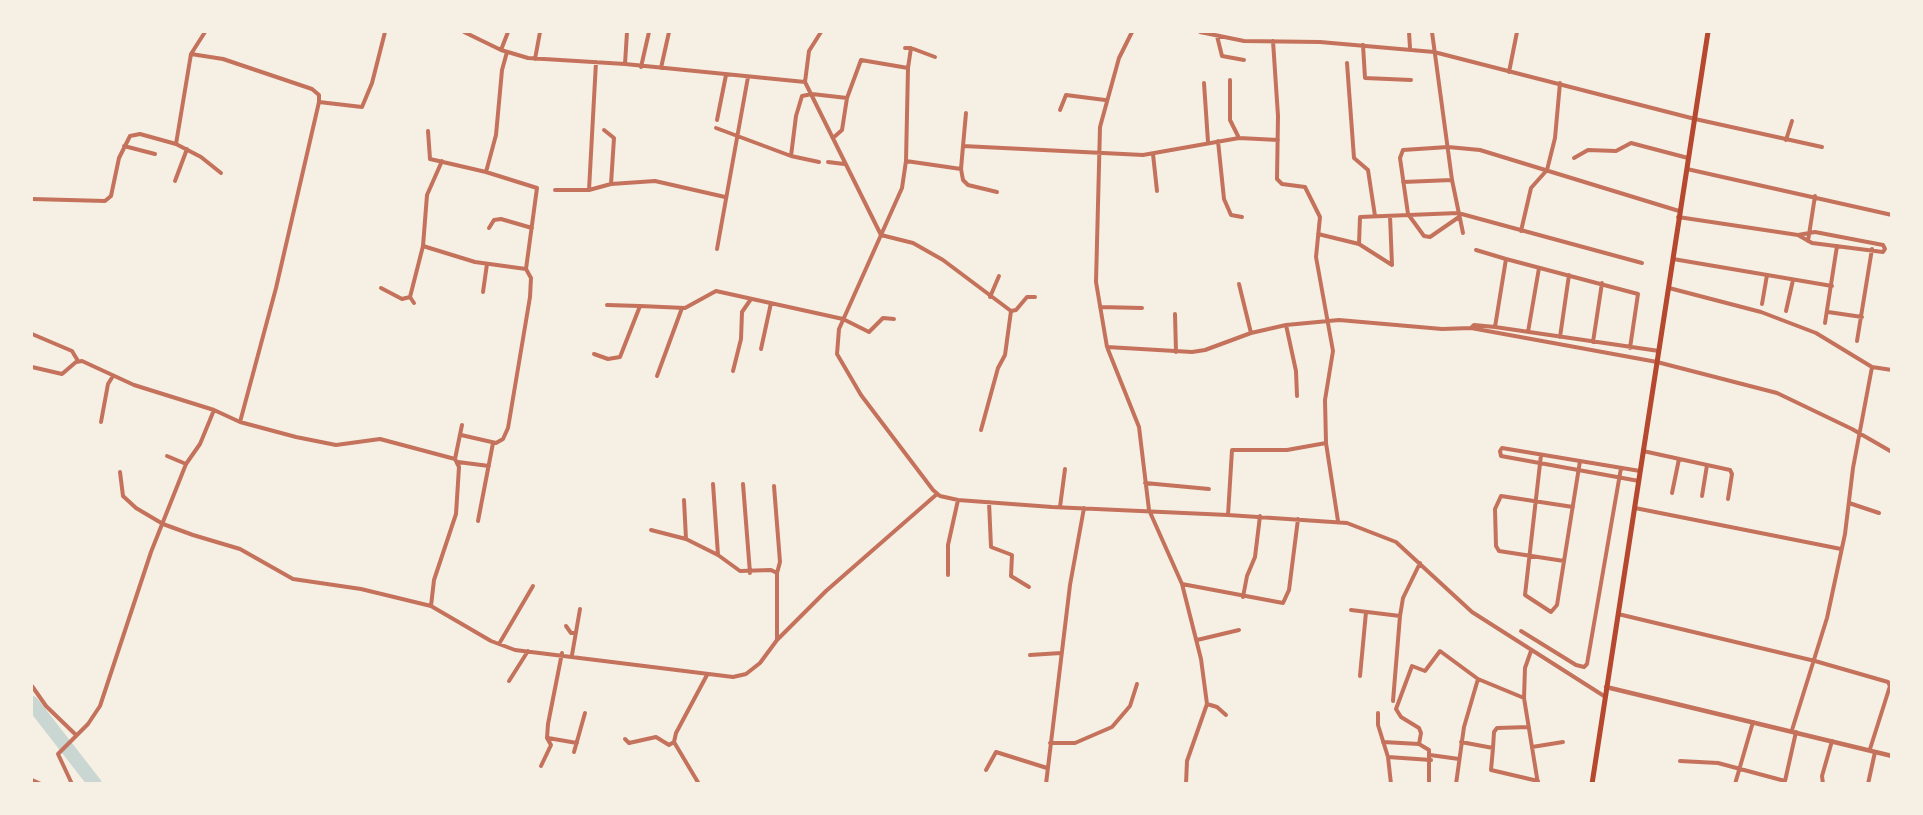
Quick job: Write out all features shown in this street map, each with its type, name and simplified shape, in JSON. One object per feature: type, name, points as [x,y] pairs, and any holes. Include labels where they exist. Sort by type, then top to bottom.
[{"type":"main road","points":[[1592,783],[1708,32]]},
{"type":"street","points":[[176,144],[191,54],[205,32]]},
{"type":"street","points":[[319,102],[362,107],[372,83],[385,32]]},
{"type":"street","points":[[464,32],[501,50],[535,59],[625,64],[805,82]]},
{"type":"street","points":[[501,50],[508,32]]},
{"type":"street","points":[[535,59],[540,32]]},
{"type":"street","points":[[625,64],[627,32]]},
{"type":"street","points":[[641,67],[650,32]]},
{"type":"street","points":[[661,68],[669,32]]},
{"type":"street","points":[[821,32],[809,51],[805,82],[881,235],[913,243],[943,260],[1011,311]]},
{"type":"street","points":[[1132,32],[1119,58],[1105,100],[1098,152],[1100,218],[1096,282],[1107,347],[1139,427],[1149,510],[1182,584],[1197,640],[1207,704],[1187,761],[1186,783]]},
{"type":"street","points":[[1200,32],[1244,41],[1363,45],[1434,52],[1695,119],[1822,147]]},
{"type":"street","points":[[1409,32],[1410,48]]},
{"type":"street","points":[[1432,32],[1452,180],[1463,233]]},
{"type":"street","points":[[1509,72],[1517,32]]},
{"type":"street","points":[[1217,36],[1222,56],[1244,60]]},
{"type":"street","points":[[1273,41],[1278,140],[1277,179],[1282,184],[1305,187],[1320,214],[1316,257],[1333,351],[1326,400],[1326,442],[1338,521]]},
{"type":"street","points":[[1363,45],[1365,78],[1411,80]]},
{"type":"street","points":[[905,48],[935,57]]},
{"type":"street","points":[[911,48],[908,68],[906,161],[902,188],[843,319],[836,341],[839,361],[861,395],[937,494],[958,500],[1060,507],[1338,521],[1388,538],[1420,563],[1472,612],[1604,696]]},
{"type":"street","points":[[486,172],[496,135],[502,70],[507,52]]},
{"type":"street","points":[[191,54],[223,59],[312,89],[319,95],[276,288],[240,422]]},
{"type":"street","points":[[833,138],[842,130],[847,98],[859,61],[908,68]]},
{"type":"street","points":[[589,190],[596,62]]},
{"type":"street","points":[[1347,63],[1354,158],[1368,170],[1375,216]]},
{"type":"street","points":[[717,120],[726,75]]},
{"type":"street","points":[[717,249],[748,77]]},
{"type":"street","points":[[1230,80],[1230,120],[1239,138]]},
{"type":"street","points":[[1204,83],[1208,142]]},
{"type":"street","points":[[1521,231],[1531,188],[1547,170],[1555,138],[1560,83]]},
{"type":"street","points":[[792,156],[800,100],[806,94],[847,98]]},
{"type":"street","points":[[1060,111],[1066,95],[1105,100]]},
{"type":"street","points":[[966,113],[961,169],[968,185],[997,192]]},
{"type":"street","points":[[1786,140],[1792,121]]},
{"type":"street","points":[[716,128],[792,156],[819,162]]},
{"type":"street","points":[[604,130],[614,138],[611,184]]},
{"type":"street","points":[[428,131],[429,158],[536,187],[538,192],[526,268],[531,278],[530,297],[514,404],[503,439],[493,442],[461,435]]},
{"type":"street","points":[[32,199],[109,200],[124,146],[130,136],[137,134],[187,148],[221,173]]},
{"type":"street","points":[[963,146],[1153,154],[1239,138],[1278,140]]},
{"type":"street","points":[[1218,141],[1224,199],[1231,215],[1242,217]]},
{"type":"street","points":[[1574,158],[1588,150],[1616,151],[1631,143],[1688,158]]},
{"type":"street","points":[[124,146],[155,154]]},
{"type":"street","points":[[1459,215],[1428,238],[1408,214],[1400,159],[1403,150],[1448,147],[1480,150],[1679,214],[1798,236],[1808,241],[1837,246],[1883,252],[1885,249],[1883,245],[1809,233],[1798,236]]},
{"type":"street","points":[[175,180],[187,148]]},
{"type":"street","points":[[1153,154],[1157,191]]},
{"type":"street","points":[[414,303],[410,297],[423,246],[427,195],[442,161]]},
{"type":"street","points":[[906,161],[961,169]]},
{"type":"street","points":[[828,162],[845,164]]},
{"type":"street","points":[[1686,168],[1892,215]]},
{"type":"street","points":[[1403,182],[1452,180]]},
{"type":"street","points":[[555,190],[589,190],[611,184],[656,181],[725,197]]},
{"type":"street","points":[[1808,241],[1815,196]]},
{"type":"street","points":[[1359,244],[1360,217],[1408,214],[1459,215],[1642,263]]},
{"type":"street","points":[[1318,234],[1359,244],[1392,265],[1390,216]]},
{"type":"street","points":[[489,228],[494,220],[501,219],[532,228]]},
{"type":"street","points":[[1857,340],[1873,243]]},
{"type":"street","points":[[423,246],[487,264],[526,268]]},
{"type":"street","points":[[1825,323],[1837,246]]},
{"type":"street","points":[[1476,250],[1638,294],[1630,348]]},
{"type":"street","points":[[1495,327],[1506,259]]},
{"type":"street","points":[[1672,259],[1832,286]]},
{"type":"street","points":[[483,292],[487,264]]},
{"type":"street","points":[[1528,332],[1539,268]]},
{"type":"street","points":[[1560,337],[1569,275]]},
{"type":"street","points":[[1762,304],[1767,275]]},
{"type":"street","points":[[990,297],[999,276]]},
{"type":"street","points":[[1786,311],[1793,280]]},
{"type":"street","points":[[1593,342],[1602,283]]},
{"type":"street","points":[[1239,284],[1251,333]]},
{"type":"street","points":[[381,288],[402,299],[410,297]]},
{"type":"street","points":[[1668,288],[1739,305],[1816,333],[1872,367],[1892,370]]},
{"type":"street","points":[[607,305],[689,308],[716,291],[843,319],[869,332],[883,318],[894,319]]},
{"type":"street","points":[[1011,311],[1016,310],[1027,297],[1035,297]]},
{"type":"street","points":[[733,371],[741,339],[741,316],[751,299]]},
{"type":"street","points":[[761,349],[771,303]]},
{"type":"street","points":[[594,354],[608,358],[620,357],[640,306]]},
{"type":"street","points":[[1100,307],[1142,308]]},
{"type":"street","points":[[657,376],[682,308]]},
{"type":"street","points":[[981,430],[998,368],[1005,356],[1011,311]]},
{"type":"street","points":[[1828,312],[1862,317]]},
{"type":"street","points":[[1174,314],[1176,352]]},
{"type":"street","points":[[1107,347],[1176,352],[1205,350],[1251,333],[1286,325],[1328,321],[1353,320],[1433,329],[1471,328],[1658,362],[1777,393],[1892,453]]},
{"type":"street","points":[[1286,325],[1296,371],[1297,396]]},
{"type":"street","points":[[1471,328],[1474,325],[1495,327],[1659,351]]},
{"type":"street","points":[[32,334],[72,351],[78,361],[113,376],[214,410],[240,422],[336,445],[380,439],[457,460],[489,466]]},
{"type":"street","points":[[32,367],[63,374],[78,361]]},
{"type":"street","points":[[1680,761],[1718,763],[1784,782],[1794,731],[1815,661],[1841,549],[1872,367]]},
{"type":"street","points":[[101,422],[108,384],[113,376]]},
{"type":"street","points":[[72,783],[58,758],[60,749],[88,724],[100,706],[151,552],[186,464],[200,444],[214,410]]},
{"type":"street","points":[[431,606],[434,580],[456,514],[457,460],[462,425]]},
{"type":"street","points":[[478,521],[493,442]]},
{"type":"street","points":[[1228,515],[1232,450],[1287,450],[1326,442]]},
{"type":"street","points":[[1639,481],[1501,456],[1500,449],[1640,471]]},
{"type":"street","points":[[1643,451],[1732,471],[1728,499]]},
{"type":"street","points":[[1541,454],[1525,595],[1551,612],[1557,605],[1580,461]]},
{"type":"street","points":[[167,456],[186,464]]},
{"type":"street","points":[[1672,493],[1679,459]]},
{"type":"street","points":[[1702,496],[1707,465]]},
{"type":"street","points":[[1521,631],[1580,667],[1587,664],[1621,468]]},
{"type":"street","points":[[1060,507],[1065,469]]},
{"type":"street","points":[[120,472],[123,496],[136,508],[164,524],[203,539],[240,549],[292,579],[361,589],[431,606],[498,644],[528,651],[562,653],[733,677],[746,674],[760,663],[777,640],[826,591],[937,494]]},
{"type":"street","points":[[1144,483],[1209,489]]},
{"type":"street","points":[[713,484],[718,555]]},
{"type":"street","points":[[743,484],[750,573]]},
{"type":"street","points":[[774,486],[780,562],[777,573],[777,640]]},
{"type":"street","points":[[1564,561],[1499,551],[1496,546],[1495,509],[1501,496],[1573,507]]},
{"type":"street","points":[[684,500],[686,539]]},
{"type":"street","points":[[948,575],[948,545],[958,500]]},
{"type":"street","points":[[989,502],[991,547],[1012,555],[1011,576],[1029,587]]},
{"type":"street","points":[[1849,503],[1879,513]]},
{"type":"street","points":[[1046,783],[1061,653],[1084,508]]},
{"type":"street","points":[[1635,508],[1841,549]]},
{"type":"street","points":[[1243,597],[1248,572],[1255,557],[1260,516]]},
{"type":"street","points":[[1182,584],[1266,602],[1285,602],[1298,519]]},
{"type":"street","points":[[651,530],[686,539],[718,555],[740,571],[750,573],[771,570],[777,573]]},
{"type":"street","points":[[1393,701],[1403,598],[1420,563]]},
{"type":"street","points":[[498,644],[533,586]]},
{"type":"street","points":[[572,655],[580,609]]},
{"type":"street","points":[[1351,610],[1400,616]]},
{"type":"street","points":[[1360,676],[1366,612]]},
{"type":"street","points":[[1617,614],[1815,661],[1888,682],[1890,686],[1873,750],[1868,783]]},
{"type":"street","points":[[566,626],[571,633],[576,633]]},
{"type":"street","points":[[1197,640],[1239,630]]},
{"type":"street","points":[[509,681],[528,651]]},
{"type":"street","points":[[1419,744],[1421,733],[1419,728],[1401,717],[1396,709],[1409,669],[1415,665],[1425,671],[1440,651],[1478,679],[1524,698]]},
{"type":"street","points":[[1529,727],[1497,728],[1494,732],[1491,770],[1538,782],[1527,712],[1524,698],[1525,668],[1531,651]]},
{"type":"street","points":[[541,766],[551,746],[547,738],[562,653]]},
{"type":"street","points":[[1030,655],[1061,653]]},
{"type":"street","points":[[1555,665],[1560,656]]},
{"type":"street","points":[[699,783],[674,742],[676,733],[706,675]]},
{"type":"street","points":[[1456,783],[1461,742],[1478,679]]},
{"type":"street","points":[[1050,743],[1075,743],[1112,727],[1130,706],[1137,684]]},
{"type":"street","points":[[32,686],[46,706],[75,734]]},
{"type":"street","points":[[1606,687],[1892,756]]},
{"type":"street","points":[[1207,704],[1217,707],[1226,715]]},
{"type":"street","points":[[574,752],[585,713]]},
{"type":"street","points":[[1378,713],[1378,725],[1388,757],[1391,783]]},
{"type":"street","points":[[1735,783],[1753,721]]},
{"type":"street","points":[[625,739],[628,743],[656,737],[667,745],[674,742]]},
{"type":"street","points":[[547,738],[577,743]]},
{"type":"street","points":[[1823,783],[1822,776],[1833,740]]},
{"type":"street","points":[[1383,742],[1419,744],[1428,748],[1431,760],[1429,783]]},
{"type":"street","points":[[1461,742],[1492,748]]},
{"type":"street","points":[[1532,747],[1563,742]]},
{"type":"street","points":[[986,770],[996,752],[1047,768]]},
{"type":"street","points":[[1430,755],[1459,759]]},
{"type":"street","points":[[1388,757],[1431,760]]},
{"type":"street","points":[[32,780],[41,783]]},
{"type":"waterway","points":[[32,703],[95,784]]}]
